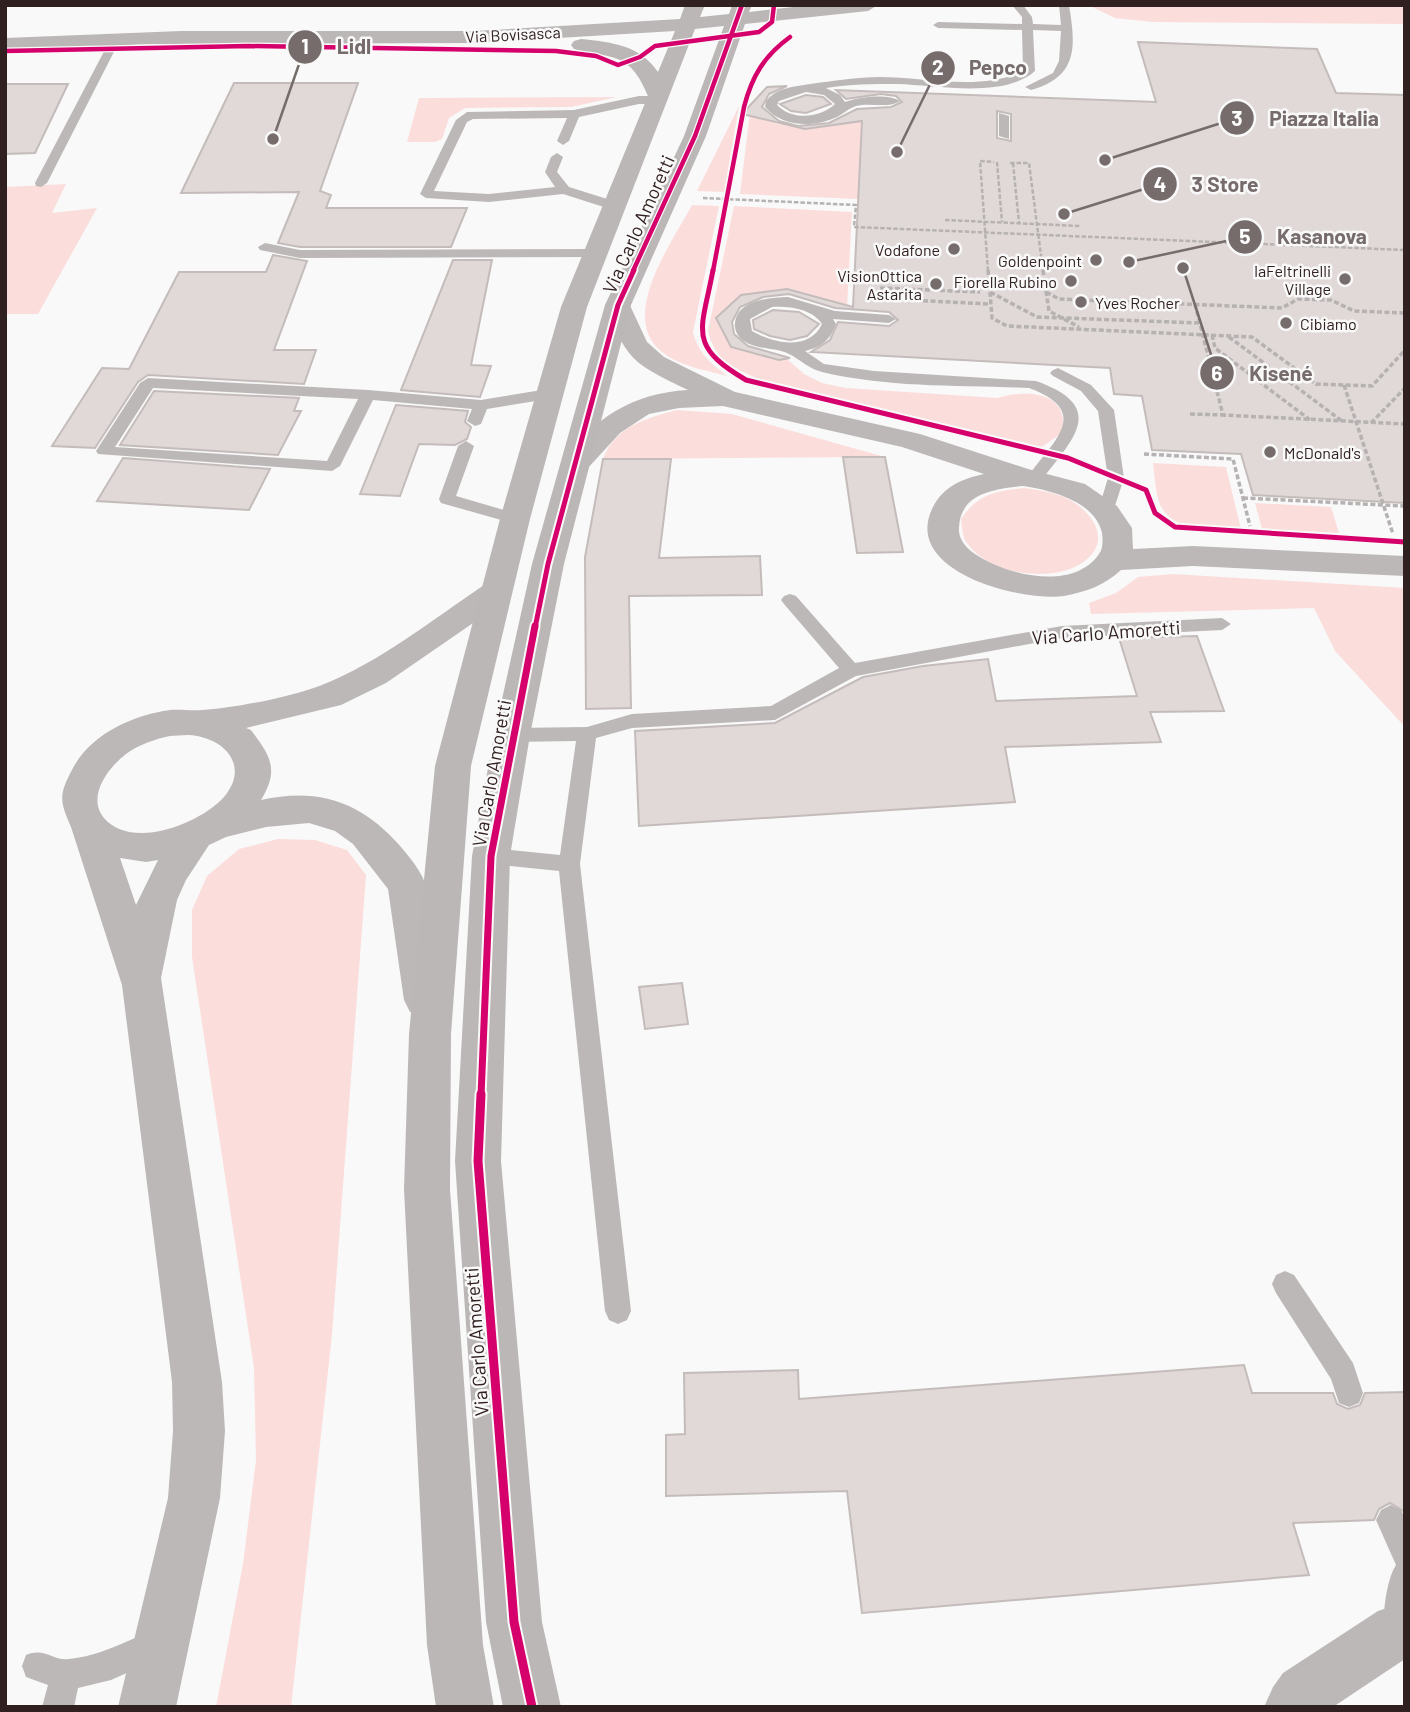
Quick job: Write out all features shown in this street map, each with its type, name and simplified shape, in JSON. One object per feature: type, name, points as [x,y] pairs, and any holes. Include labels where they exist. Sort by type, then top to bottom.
[{"type":"street","name":"Via Bovisasca","points":[[5,44],[156,39],[474,37],[693,12],[706,5]]},
{"type":"street","name":"Via Bovisasca","points":[[156,39],[693,12],[844,9],[868,5]]},
{"type":"street","points":[[695,136],[742,66],[767,38],[784,27],[844,9]]},
{"type":"street","name":"Via Carlo Amoretti","points":[[465,1707],[455,1644],[427,1189],[430,1034],[453,766],[514,519],[574,307],[693,12]]},
{"type":"street","name":"Via Carlo Amoretti","points":[[532,1707],[514,1622],[478,1161],[491,856],[512,736],[548,564],[618,305],[695,136],[740,13]]},
{"type":"street","points":[[474,37],[583,45],[625,53],[636,58],[650,72],[659,98]]},
{"type":"street","points":[[618,305],[635,345],[654,363],[726,398]]},
{"type":"street","points":[[577,463],[616,421],[643,406],[679,398],[726,398],[910,440],[1028,478],[1055,482],[1084,494],[1112,534],[1193,556],[1400,554]]},
{"type":"street","points":[[910,440],[937,465],[957,494]]},
{"type":"street","points":[[1028,478],[986,481],[957,494],[943,513],[943,535],[957,557],[985,575],[1021,585],[1059,586],[1092,577],[1112,534]]},
{"type":"street","points":[[147,1707],[194,1498],[200,1431],[197,1382],[143,985],[90,827],[79,804],[81,788],[92,766],[114,744],[145,729],[170,723],[202,723],[250,715],[329,696],[374,675],[496,592]]},
{"type":"street","points":[[143,985],[148,926],[161,887],[207,831],[241,804],[253,780],[253,761],[244,743],[223,729],[202,723]]},
{"type":"street","name":"Via Carlo Amoretti","points":[[90,827],[113,841],[140,847],[169,845],[280,808],[320,811],[352,820],[373,838],[408,886],[430,1034]]},
{"type":"street","points":[[1293,1707],[1303,1693],[1401,1630]]},
{"type":"lane","points":[[894,102],[856,102],[795,115],[772,98],[786,91],[855,81],[988,84],[1011,80],[1029,71],[1027,17],[1017,5]]},
{"type":"lane","points":[[1031,87],[1055,77],[1064,66],[1064,5]]},
{"type":"lane","points":[[938,25],[1066,28]]},
{"type":"lane","points":[[41,183],[115,40]]},
{"type":"lane","points":[[807,89],[827,93],[839,105]]},
{"type":"lane","points":[[615,206],[564,190],[489,198],[426,194],[462,120],[471,115],[573,114],[659,98]]},
{"type":"lane","points":[[563,141],[573,114]]},
{"type":"lane","points":[[1003,116],[1005,136]]},
{"type":"lane","points":[[557,157],[551,172],[564,190]]},
{"type":"lane","points":[[265,247],[300,254],[596,253]]},
{"type":"lane","points":[[889,319],[846,317],[782,302],[764,305],[749,312],[743,325],[751,339],[775,346],[819,368],[851,374],[1031,384],[1051,390],[1062,398],[1069,408],[1073,418],[1071,431],[1028,478]]},
{"type":"lane","points":[[775,346],[813,343],[828,331],[826,317],[813,308]]},
{"type":"lane","points":[[1058,373],[1086,388],[1105,410],[1116,478],[1112,534]]},
{"type":"lane","points":[[368,395],[332,466],[104,451],[148,383],[368,395],[481,405],[548,394]]},
{"type":"lane","points":[[475,421],[481,405]]},
{"type":"lane","points":[[466,446],[447,499],[514,519]]},
{"type":"lane","points":[[790,600],[851,670]]},
{"type":"lane","name":"Via Carlo Amoretti","points":[[512,736],[587,734],[632,721],[775,713],[851,670],[1062,632],[1222,624]]},
{"type":"lane","points":[[587,734],[569,864],[618,1311]]},
{"type":"lane","name":"Via Carlo Amoretti","points":[[491,856],[569,864]]},
{"type":"lane","points":[[1285,1284],[1343,1373],[1349,1393]]},
{"type":"lane","points":[[1391,1520],[1405,1554]]},
{"type":"lane","points":[[1401,1630],[1405,1576]]},
{"type":"lane","points":[[58,1707],[51,1670],[111,1665],[162,1642]]},
{"type":"path","points":[[980,161],[992,318],[1007,326],[1252,337],[1316,384],[1372,386],[1405,351]]},
{"type":"path","points":[[997,162],[1002,222]]},
{"type":"path","points":[[1013,163],[1019,223]]},
{"type":"path","points":[[1029,163],[1049,312],[1082,330]]},
{"type":"path","points":[[726,213],[730,186]]},
{"type":"path","points":[[696,198],[856,205],[854,227],[1405,250]]},
{"type":"path","points":[[945,220],[1080,226]]},
{"type":"path","points":[[985,232],[990,292],[1037,317],[1200,323]]},
{"type":"path","points":[[1039,234],[1046,292],[1059,299],[1282,308],[1298,299],[1309,299],[1331,300],[1354,310],[1405,313]]},
{"type":"path","points":[[880,287],[980,292]]},
{"type":"path","points":[[905,300],[991,304]]},
{"type":"path","points":[[1195,304],[1223,415],[1405,425]]},
{"type":"path","points":[[1212,335],[1215,348],[1311,421],[1385,424]]},
{"type":"path","points":[[1228,336],[1342,421]]},
{"type":"path","points":[[1344,385],[1400,554]]},
{"type":"path","points":[[1371,423],[1405,388]]},
{"type":"path","points":[[1191,414],[1385,424]]},
{"type":"path","points":[[1143,466],[1141,454],[1233,458],[1252,533],[1240,532]]},
{"type":"path","points":[[1243,498],[1405,506]]},
{"type":"path","points":[[1382,541],[1400,554]]},
{"type":"shaded area","points":[[1088,5],[1405,5],[1405,24],[1152,22],[1115,18]]},
{"type":"shaded area","points":[[617,97],[571,107],[465,108],[449,118],[442,139],[435,142],[407,142],[419,98]]},
{"type":"shaded area","points":[[751,104],[761,117],[768,121],[790,126],[815,127],[835,124],[842,120],[862,120],[858,199],[740,194]]},
{"type":"shaded area","points":[[739,106],[724,192],[697,191]]},
{"type":"shaded area","points":[[66,184],[52,213],[97,208],[38,314],[5,314],[5,187]]},
{"type":"shaded area","points":[[692,205],[719,206],[693,332],[706,357],[728,376],[688,366],[666,355],[651,340],[645,323],[646,303],[652,282],[661,260]]},
{"type":"shaded area","points":[[734,206],[852,212],[847,308],[827,307],[832,301],[787,289],[741,295],[716,318],[731,347],[786,358],[804,374],[822,383],[846,388],[997,398],[1021,394],[1044,396],[1060,409],[1063,419],[1062,433],[1042,447],[756,378],[732,366],[715,349],[708,331]]},
{"type":"shaded area","points":[[677,410],[732,414],[885,457],[603,459],[615,439],[633,425]]},
{"type":"shaded area","points":[[1153,463],[1226,467],[1241,529],[1199,528],[1171,518],[1159,501]]},
{"type":"shaded area","points":[[1024,488],[1061,496],[1084,511],[1096,527],[1098,537],[1092,555],[1069,569],[1036,574],[1002,568],[974,552],[965,540],[963,532],[961,519],[967,511],[988,495]]},
{"type":"shaded area","points":[[1255,503],[1331,507],[1339,533],[1262,529]]},
{"type":"shaded area","points":[[1173,574],[1405,588],[1405,727],[1335,651],[1314,608],[1091,614],[1089,603],[1116,593],[1138,577]]},
{"type":"shaded area","points":[[278,839],[315,840],[347,850],[366,875],[332,1335],[291,1707],[216,1707],[243,1564],[256,1460],[254,1368],[192,957],[192,910],[207,876],[239,849]]},
{"type":"building","points":[[1138,42],[1317,49],[1336,93],[1405,95],[1405,503],[1253,495],[1241,454],[1152,450],[1142,396],[1114,394],[1110,368],[811,352],[830,340],[838,322],[889,326],[898,320],[889,312],[835,308],[789,294],[763,297],[740,307],[732,322],[734,334],[748,346],[790,358],[779,360],[731,347],[716,318],[741,295],[787,289],[853,307],[862,121],[805,129],[742,114],[767,87],[787,86],[769,94],[762,107],[779,121],[798,126],[829,123],[857,109],[891,107],[902,102],[896,96],[881,94],[846,99],[836,90],[1156,102]],"holes":[[[997,111],[1011,114],[1011,141],[997,138]]]},
{"type":"building","points":[[234,83],[358,83],[320,191],[331,195],[326,208],[467,208],[451,247],[300,247],[278,243],[299,192],[181,193]]},
{"type":"building","points":[[5,84],[68,84],[35,153],[5,154]]},
{"type":"building","points":[[806,95],[823,97],[831,104],[806,113],[791,111],[780,104]]},
{"type":"building","points":[[273,255],[307,261],[274,350],[316,350],[304,384],[148,375],[138,382],[95,448],[52,446],[102,368],[129,369],[179,272],[266,272]]},
{"type":"building","points":[[453,260],[492,260],[471,365],[491,366],[480,397],[401,390]]},
{"type":"building","points":[[773,310],[799,312],[819,324],[807,336],[790,340],[754,329],[753,320]]},
{"type":"building","points":[[154,391],[299,398],[294,411],[301,411],[278,455],[120,445]]},
{"type":"building","points":[[396,405],[468,411],[465,422],[471,427],[467,439],[455,445],[419,444],[400,496],[360,494]]},
{"type":"building","points":[[843,457],[885,457],[903,552],[857,553]]},
{"type":"building","points":[[123,458],[270,469],[249,510],[97,501]]},
{"type":"building","points":[[603,459],[671,459],[659,558],[760,556],[762,595],[629,596],[631,708],[586,709],[585,557]]},
{"type":"building","points":[[1197,636],[1224,711],[1150,712],[1161,742],[1005,747],[1015,802],[639,826],[635,731],[775,723],[863,677],[923,666],[988,659],[996,701],[1137,696],[1119,638]]},
{"type":"building","points":[[682,983],[688,1024],[645,1029],[639,987]]},
{"type":"building","points":[[1244,1365],[1252,1393],[1333,1393],[1337,1404],[1348,1409],[1360,1405],[1365,1393],[1405,1392],[1405,1512],[1390,1503],[1379,1509],[1374,1520],[1293,1523],[1309,1575],[862,1613],[847,1491],[666,1496],[666,1435],[685,1434],[684,1373],[798,1370],[799,1399]]},
{"type":"cycle path","points":[[532,1707],[514,1622],[478,1161],[491,856],[512,735],[548,564],[618,305],[695,136],[742,5]]},
{"type":"cycle path","points":[[5,51],[248,46],[556,51],[596,56],[618,65],[640,57],[655,46],[759,32],[772,22],[774,5]]},
{"type":"cycle path","points":[[790,37],[771,52],[759,67],[744,107],[701,335],[708,352],[718,363],[746,380],[1068,458],[1146,490],[1155,513],[1175,527],[1405,542]]},
{"type":"place","name":"Lidl","points":[[273,139]]},
{"type":"place","name":"Pepco","points":[[897,152]]},
{"type":"place","name":"Piazza Italia","points":[[1105,160]]},
{"type":"place","name":"3 Store","points":[[1064,214]]},
{"type":"place","name":"Vodafone","points":[[954,249]]},
{"type":"place","name":"Goldenpoint","points":[[1096,260]]},
{"type":"place","name":"Kasanova","points":[[1129,262]]},
{"type":"place","name":"Kisené","points":[[1183,268]]},
{"type":"place","name":"laFeltrinelli Village","points":[[1345,279]]},
{"type":"place","name":"Fiorella Rubino","points":[[1071,281]]},
{"type":"place","name":"VisionOttica Astarita","points":[[936,284]]},
{"type":"place","name":"Yves Rocher","points":[[1081,302]]},
{"type":"place","name":"Cibiamo","points":[[1286,323]]},
{"type":"place","name":"McDonald's","points":[[1270,452]]}]
